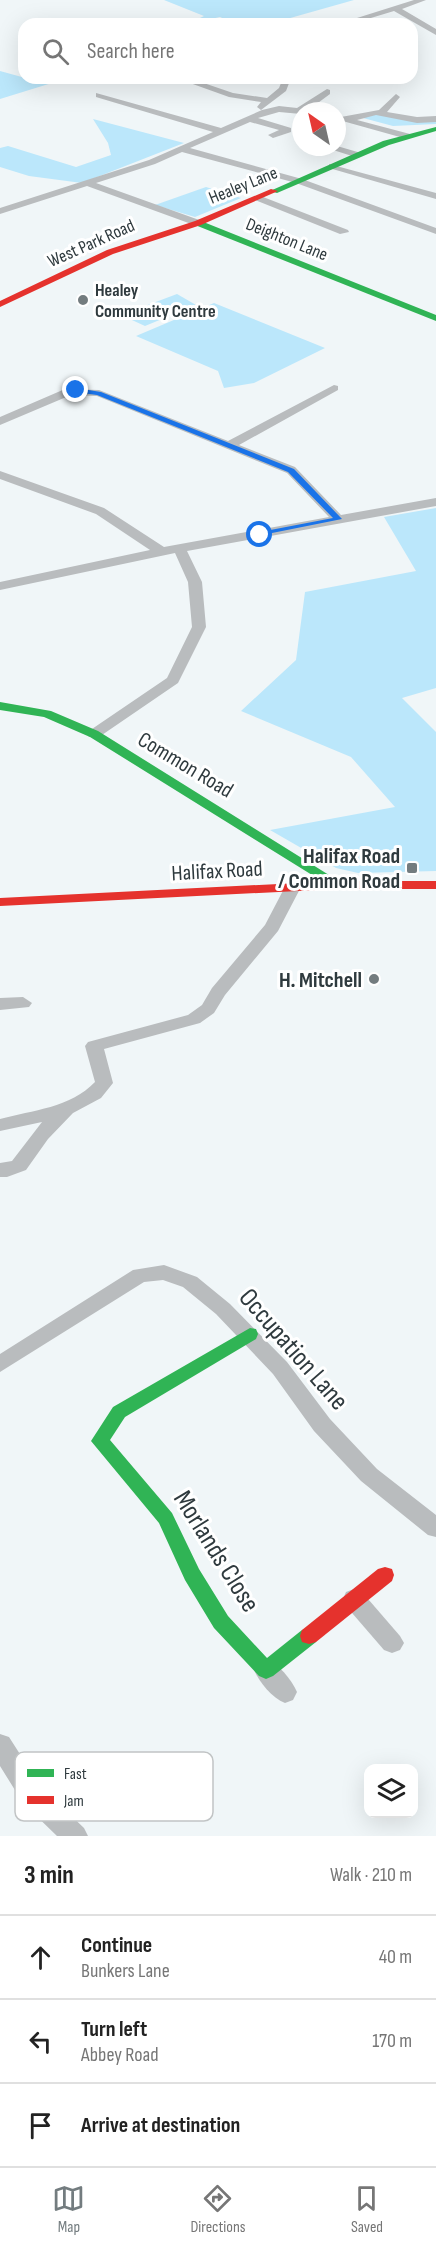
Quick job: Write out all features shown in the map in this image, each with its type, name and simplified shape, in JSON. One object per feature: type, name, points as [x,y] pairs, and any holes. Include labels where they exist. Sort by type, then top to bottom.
[{"type":"street","points":[[364,18],[422,0]]},
{"type":"street","points":[[396,9],[414,18]]},
{"type":"street","points":[[418,21],[436,33]]},
{"type":"street","points":[[198,84],[232,95],[269,101]]},
{"type":"street","points":[[265,112],[261,107],[283,89],[285,84]]},
{"type":"street","points":[[313,90],[330,93],[316,102]]},
{"type":"street","points":[[99,95],[220,131]]},
{"type":"street","points":[[382,112],[396,97]]},
{"type":"street","points":[[0,211],[90,184],[182,149],[265,112],[279,109],[292,110]]},
{"type":"street","points":[[346,118],[364,113],[382,112],[417,120],[436,119]]},
{"type":"street","points":[[250,119],[288,130],[273,135]]},
{"type":"street","points":[[346,120],[407,136]]},
{"type":"street","name":"Healey Lane","points":[[198,222],[358,155],[407,136],[436,129]]},
{"type":"street","points":[[182,149],[300,181],[436,231]]},
{"type":"street","points":[[346,152],[358,155]]},
{"type":"street","points":[[332,166],[436,196]]},
{"type":"street","name":"Deighton Lane","points":[[90,184],[198,222],[436,318]]},
{"type":"street","points":[[258,198],[344,232]]},
{"type":"street","points":[[414,223],[436,217]]},
{"type":"street","name":"West Park Road","points":[[0,304],[110,252],[198,222]]},
{"type":"street","points":[[229,445],[333,388]]},
{"type":"street","points":[[0,421],[42,401],[76,390],[99,393],[291,470],[338,519]]},
{"type":"street","points":[[0,475],[100,511],[162,552]]},
{"type":"street","points":[[0,586],[179,548],[436,501]]},
{"type":"street","points":[[94,734],[172,680],[200,627],[195,582],[179,548]]},
{"type":"street","name":"Common Road","points":[[0,706],[47,714],[94,734],[338,885]]},
{"type":"street","name":"Halifax Road","points":[[0,902],[338,885],[436,885]]},
{"type":"street","points":[[0,1125],[66,1110],[95,1096],[104,1083],[94,1046],[194,1019],[208,1010],[218,992],[272,927],[293,887]]},
{"type":"street","points":[[0,1004],[23,1003]]},
{"type":"street","points":[[0,1170],[6,1172],[24,1162],[39,1138],[66,1110]]},
{"type":"street","name":"Occupation Lane","points":[[0,1364],[140,1275],[164,1272],[190,1282],[250,1334],[280,1368],[322,1425],[369,1476],[436,1528]]},
{"type":"street","name":"Morlands Close","points":[[250,1334],[118,1412],[100,1441],[166,1518],[192,1574],[221,1622],[285,1692]]},
{"type":"street","points":[[266,1670],[385,1575]]},
{"type":"street","points":[[354,1599],[392,1643]]},
{"type":"street","points":[[0,1745],[15,1768]]},
{"type":"street","points":[[60,1821],[75,1836]]},
{"type":"shaded area","points":[[164,0],[354,0],[290,18],[200,18],[204,16]]},
{"type":"shaded area","points":[[0,71],[18,76],[18,84],[49,84],[0,99]]},
{"type":"shaded area","points":[[373,114],[436,120],[436,124],[393,126],[363,118]]},
{"type":"shaded area","points":[[93,119],[184,143],[82,183],[29,176],[0,167],[0,148],[8,146],[76,167],[111,155],[108,143]]},
{"type":"shaded area","points":[[206,187],[241,198],[195,217],[155,205]]},
{"type":"shaded area","points":[[177,294],[196,305],[145,326],[121,315]]},
{"type":"shaded area","points":[[214,303],[325,348],[254,383],[224,388],[218,371],[136,336]]},
{"type":"shaded area","points":[[436,508],[436,688],[402,698],[436,732],[436,871],[358,873],[336,868],[270,830],[395,807],[351,757],[241,711],[296,660],[305,592],[416,571],[384,517]]},
{"type":"traffic: fast","points":[[274,191],[386,143],[436,129]]},
{"type":"traffic: fast","points":[[198,223],[436,318]]},
{"type":"traffic: fast","points":[[0,706],[47,714],[94,734],[338,885]]},
{"type":"traffic: fast","points":[[250,1334],[119,1412],[100,1441],[166,1518],[192,1574],[221,1622],[266,1670],[309,1636]]},
{"type":"traffic: jam","points":[[0,304],[110,252],[198,223],[274,191]]},
{"type":"traffic: jam","points":[[0,902],[338,885],[436,885]]},
{"type":"traffic: jam","points":[[309,1636],[385,1575]]},
{"type":"place","name":"Healey Community Centre","points":[[83,300]]},
{"type":"place","name":"Halifax Road / Common Road","points":[[412,868]]},
{"type":"place","name":"H. Mitchell","points":[[374,979]]},
{"type":"route","points":[[76,390],[99,393],[291,470],[338,519],[260,535]]}]
